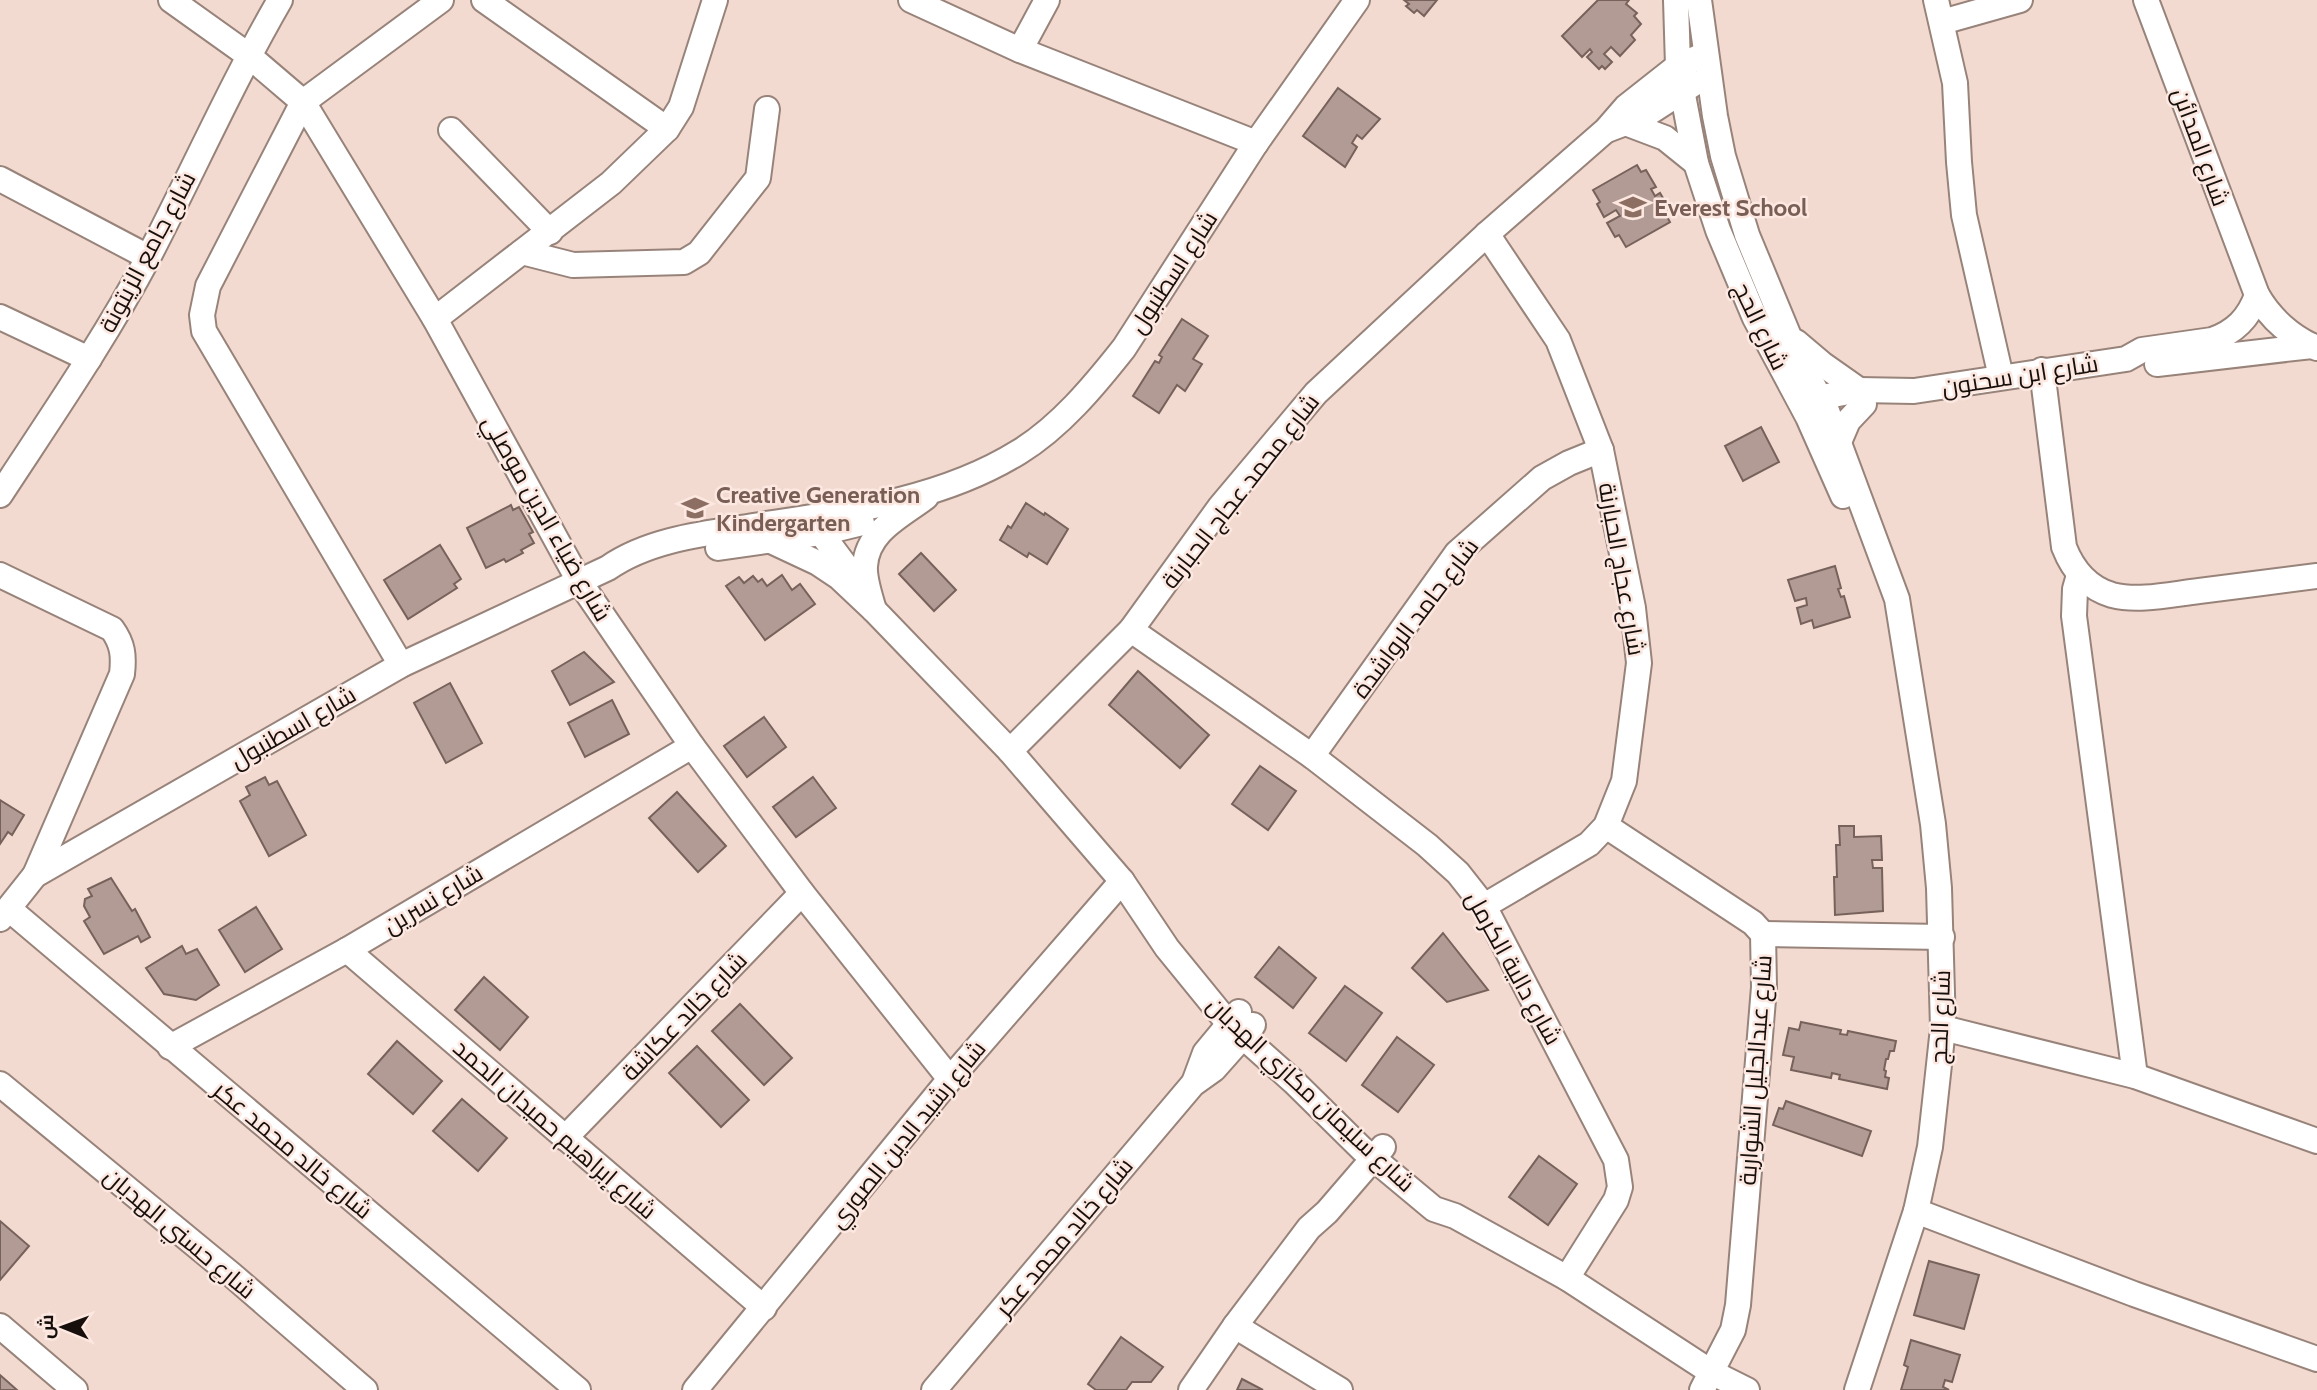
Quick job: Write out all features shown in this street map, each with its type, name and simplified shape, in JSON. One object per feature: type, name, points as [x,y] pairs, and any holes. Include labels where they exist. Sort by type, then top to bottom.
[{"type":"street","name":"شارع ضياء الدين موصلي","points":[[171,0],[248,55],[303,102],[435,319],[579,581],[692,746],[802,893],[950,1079]]},
{"type":"street","name":"شارع جامع الزيتونة","points":[[0,495],[89,359],[148,257],[248,55],[280,0]]},
{"type":"street","points":[[401,665],[204,331],[202,315],[208,286],[303,102],[440,0]]},
{"type":"street","points":[[484,0],[667,129]]},
{"type":"street","points":[[435,319],[611,183],[667,129],[681,107],[715,0]]},
{"type":"street","points":[[911,0],[955,9],[1020,50],[1256,143]]},
{"type":"street","points":[[1020,50],[1047,0]]},
{"type":"street","name":"شارع اسطنبول","points":[[608,568],[639,565],[714,548],[821,533],[869,521],[1001,463],[1021,451],[1075,405],[1124,348],[1256,143],[1356,0]]},
{"type":"street","name":"شارع الحج","points":[[1675,0],[1680,78],[1696,163],[1718,230],[1755,318],[1839,442],[1897,599],[1933,824],[1942,937],[1943,1028],[1930,1147],[1916,1211],[1857,1390]]},
{"type":"street","name":"شارع الحج","points":[[1699,0],[1723,156],[1734,196],[1788,334],[1848,508],[1888,611],[1902,635]]},
{"type":"street","points":[[2001,377],[1964,215],[1955,83],[1939,11],[2020,0]]},
{"type":"street","name":"شارع المدائن","points":[[2146,0],[2257,295]]},
{"type":"street","name":"شارع محمد عجاج الحبارنة","points":[[1010,751],[1131,630],[1220,508],[1316,393],[1487,234],[1617,127],[1626,107],[1707,65]]},
{"type":"street","points":[[522,252],[573,265],[684,262],[699,253],[758,178],[767,109]]},
{"type":"street","points":[[1617,127],[1665,138],[1696,163]]},
{"type":"street","points":[[451,130],[550,232]]},
{"type":"street","points":[[0,179],[148,257]]},
{"type":"street","name":"شارع عجاج الحبارنة","points":[[1484,906],[1589,844],[1606,826],[1624,781],[1639,663],[1633,608],[1601,450],[1558,340],[1487,234]]},
{"type":"street","name":"شارع ابن سحنون","points":[[2257,295],[2275,320],[2288,332],[2315,347]]},
{"type":"street","name":"شارع ابن سحنون","points":[[1814,407],[1861,397],[1897,398],[1914,391],[2126,359],[2142,350],[2213,340],[2223,337],[2241,324],[2257,295]]},
{"type":"street","points":[[0,317],[89,359]]},
{"type":"street","points":[[1788,334],[1861,397],[1839,442]]},
{"type":"street","name":"شارع ابن سحنون","points":[[2126,359],[2150,365],[2315,347]]},
{"type":"street","points":[[2042,370],[2064,547],[2079,575],[2095,587],[2114,595],[2161,596],[2317,576]]},
{"type":"street","name":"شارع حامد الرواشدة","points":[[1312,756],[1457,553],[1542,478],[1601,450]]},
{"type":"street","points":[[874,610],[864,567],[869,547],[877,534],[938,489]]},
{"type":"street","name":"شارع اسطنبول","points":[[4,914],[35,875],[401,665],[635,553],[713,532],[865,508],[938,489]]},
{"type":"street","points":[[790,520],[821,533]]},
{"type":"street","name":"شارع سليمان مكازي الهدبان","points":[[821,533],[874,610]]},
{"type":"street","name":"شارع سليمان مكازي الهدبان","points":[[771,541],[818,563],[874,610],[1010,751],[1122,881],[1153,925],[1173,940],[1242,1025],[1373,1148],[1437,1191],[1448,1202],[1455,1216],[1567,1278],[1707,1381],[1747,1390]]},
{"type":"street","points":[[0,575],[112,629],[121,642],[124,659],[122,674],[35,875]]},
{"type":"street","points":[[2079,575],[2075,589],[2074,616],[2135,1076]]},
{"type":"street","name":"شارع دالية الكرمل","points":[[1131,630],[1312,756],[1427,845],[1458,873],[1484,906],[1616,1160],[1620,1187],[1616,1200],[1567,1278]]},
{"type":"street","name":"شارع نسرين","points":[[170,1047],[347,950],[692,746]]},
{"type":"street","name":"شارع عبدالجليل الشواربة","points":[[1606,826],[1753,923],[1763,934],[1764,987],[1738,1305],[1732,1331],[1707,1381]]},
{"type":"street","name":"شارع رشيد الدين الصوري","points":[[695,1390],[765,1308],[950,1079],[1122,881]]},
{"type":"street","name":"شارع خالد عكاشة","points":[[565,1138],[802,893]]},
{"type":"street","name":"شارع خالد محمد عكر","points":[[4,914],[170,1047],[578,1390]]},
{"type":"street","points":[[1763,934],[1942,937]]},
{"type":"street","name":"شارع إبراهيم حميدان الحمد","points":[[347,950],[765,1308]]},
{"type":"street","name":"شارع خالد محمد عكر","points":[[934,1390],[1194,1084],[1205,1053],[1242,1025]]},
{"type":"street","points":[[1943,1028],[2135,1076],[2317,1141]]},
{"type":"street","name":"شارع حسني الهدبان","points":[[0,1084],[232,1275],[358,1388]]},
{"type":"street","points":[[1191,1390],[1235,1326],[1373,1148]]},
{"type":"street","points":[[1916,1211],[2134,1294],[2317,1359]]},
{"type":"street","points":[[0,1326],[75,1390]]},
{"type":"street","points":[[1235,1326],[1340,1390]]},
{"type":"building","points":[[1404,0],[1437,0],[1424,16],[1417,10],[1414,13]]},
{"type":"building","points":[[1598,0],[1629,0],[1626,4],[1637,13],[1634,16],[1641,24],[1631,35],[1635,40],[1620,56],[1611,47],[1604,54],[1612,62],[1605,69],[1602,66],[1599,69],[1587,57],[1592,52],[1590,49],[1582,57],[1562,36]]},
{"type":"building","points":[[1338,88],[1380,119],[1362,139],[1357,135],[1352,143],[1357,147],[1345,167],[1303,136]]},
{"type":"building","name":"Everest School","points":[[1637,165],[1641,172],[1646,170],[1656,187],[1651,189],[1655,196],[1660,193],[1670,210],[1665,213],[1670,222],[1626,247],[1619,235],[1615,237],[1607,223],[1620,216],[1616,210],[1604,217],[1593,190]]},
{"type":"building","points":[[1182,319],[1208,336],[1193,359],[1202,364],[1185,391],[1177,385],[1159,413],[1133,396],[1155,361],[1159,363],[1162,357],[1159,355]]},
{"type":"building","points":[[1761,427],[1779,462],[1743,481],[1725,446]]},
{"type":"building","points":[[1026,503],[1068,529],[1047,564],[1029,553],[1027,557],[1000,540],[1008,526],[1011,528]]},
{"type":"building","points":[[511,505],[513,510],[519,507],[533,532],[529,534],[534,543],[506,562],[504,559],[486,568],[467,528]]},
{"type":"building","points":[[440,545],[461,579],[454,584],[457,588],[408,619],[384,580]]},
{"type":"building","points":[[921,553],[956,590],[934,611],[899,574]]},
{"type":"building","points":[[1835,566],[1841,588],[1838,589],[1841,597],[1844,596],[1850,617],[1814,628],[1812,620],[1801,624],[1797,608],[1807,605],[1806,598],[1795,601],[1788,580]]},
{"type":"building","points":[[782,575],[792,590],[800,584],[815,604],[765,640],[726,586],[739,577],[744,583],[753,576],[758,582],[762,579],[767,586]]},
{"type":"building","points":[[584,652],[614,682],[570,705],[552,671]]},
{"type":"building","points":[[1138,671],[1209,735],[1180,768],[1109,705]]},
{"type":"building","points":[[450,683],[482,743],[446,763],[414,703]]},
{"type":"building","points":[[612,700],[629,734],[585,757],[568,723]]},
{"type":"building","points":[[764,717],[786,747],[747,777],[724,746]]},
{"type":"building","points":[[1260,766],[1296,791],[1268,830],[1232,804]]},
{"type":"building","points":[[265,777],[269,785],[277,781],[306,835],[269,856],[240,801],[250,795],[246,787]]},
{"type":"building","points":[[813,777],[836,808],[796,837],[773,807]]},
{"type":"building","points":[[677,792],[726,846],[698,872],[649,818]]},
{"type":"building","points":[[0,800],[24,815],[12,835],[8,832],[0,844]]},
{"type":"building","points":[[1839,826],[1854,826],[1854,837],[1881,836],[1882,860],[1872,860],[1873,868],[1882,868],[1883,911],[1835,915],[1834,877],[1837,877],[1836,845],[1840,845]]},
{"type":"building","points":[[111,878],[132,911],[135,909],[150,937],[141,942],[138,936],[104,954],[84,921],[90,917],[84,906],[85,899],[92,896],[88,889]]},
{"type":"building","points":[[256,907],[282,949],[245,972],[219,930]]},
{"type":"building","points":[[1443,933],[1488,990],[1447,1002],[1412,968]]},
{"type":"building","points":[[182,946],[186,954],[197,949],[219,985],[196,1000],[164,994],[146,968]]},
{"type":"building","points":[[1279,947],[1316,978],[1293,1008],[1255,977]]},
{"type":"building","points":[[484,977],[528,1017],[500,1050],[455,1010]]},
{"type":"building","points":[[1345,986],[1382,1013],[1346,1061],[1309,1033]]},
{"type":"building","points":[[740,1004],[792,1058],[764,1085],[712,1031]]},
{"type":"building","points":[[1801,1022],[1841,1030],[1840,1034],[1847,1035],[1848,1031],[1896,1041],[1894,1051],[1890,1051],[1886,1059],[1885,1077],[1889,1078],[1887,1089],[1839,1079],[1840,1075],[1832,1073],[1831,1078],[1791,1070],[1794,1057],[1783,1055],[1789,1028],[1799,1030]]},
{"type":"building","points":[[1397,1037],[1434,1065],[1398,1112],[1362,1085]]},
{"type":"building","points":[[397,1041],[442,1081],[413,1114],[368,1074]]},
{"type":"building","points":[[697,1046],[749,1100],[721,1127],[669,1073]]},
{"type":"building","points":[[462,1099],[507,1138],[478,1171],[433,1131]]},
{"type":"building","points":[[1786,1101],[1871,1131],[1862,1156],[1773,1125],[1779,1108],[1783,1109]]},
{"type":"building","points":[[1539,1156],[1577,1184],[1548,1225],[1509,1197]]},
{"type":"building","points":[[0,1221],[29,1246],[0,1280]]},
{"type":"building","points":[[1929,1261],[1979,1275],[1964,1329],[1914,1315]]},
{"type":"building","points":[[1121,1337],[1163,1367],[1151,1382],[1132,1382],[1126,1390],[1096,1390],[1088,1384]]},
{"type":"building","points":[[1911,1340],[1960,1355],[1952,1382],[1945,1380],[1943,1387],[1949,1390],[1901,1390],[1908,1367],[1904,1365]]},
{"type":"building","points":[[0,1375],[17,1390],[0,1390]]},
{"type":"building","points":[[1242,1379],[1263,1390],[1237,1390]]},
{"type":"place","name":"Everest School","points":[[1633,207]]},
{"type":"place","name":"Creative Generation Kindergarten","points":[[695,508]]}]
